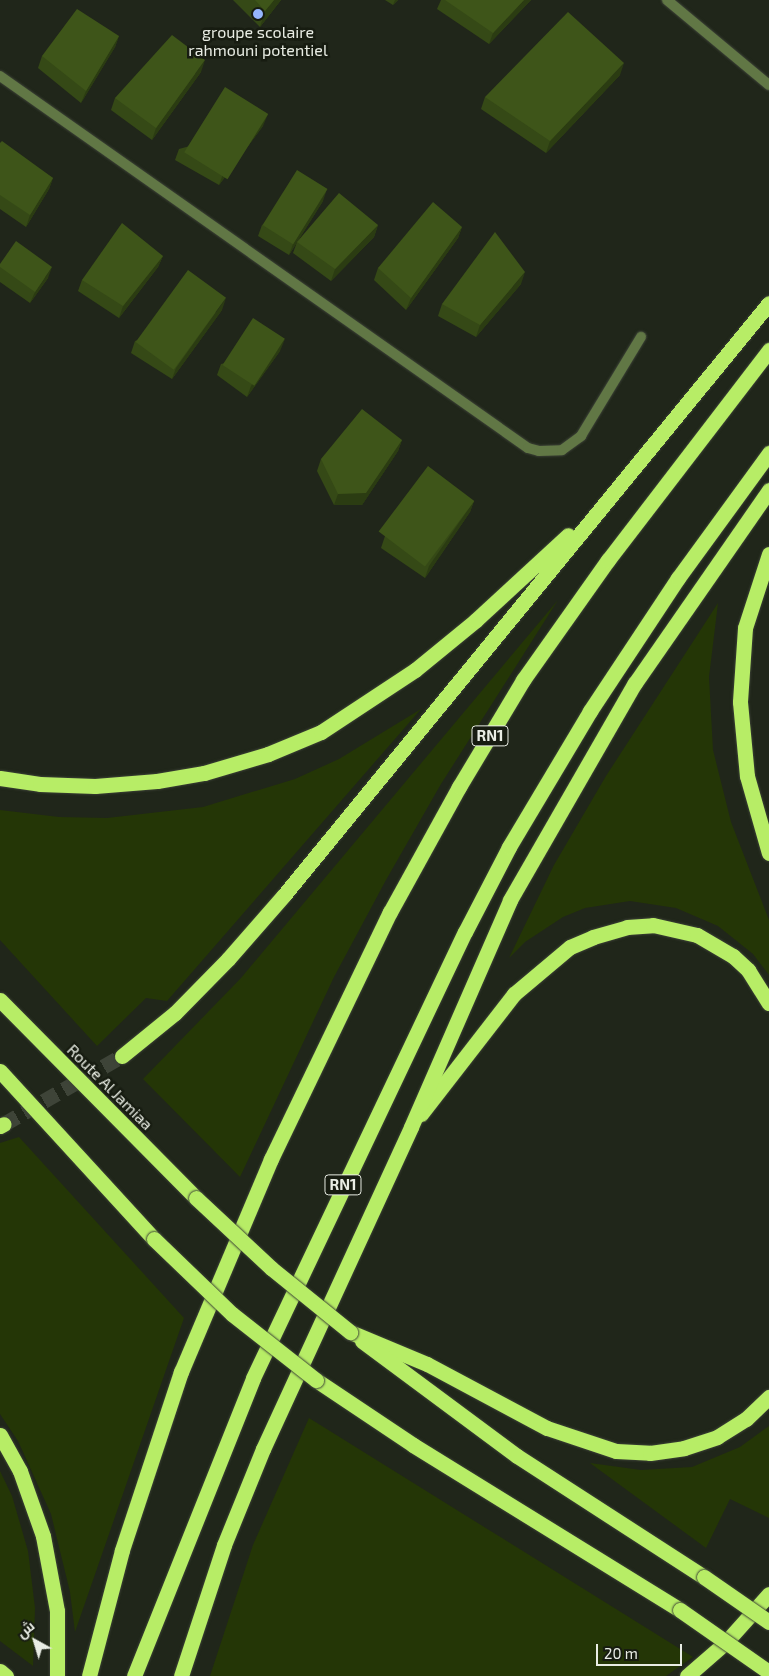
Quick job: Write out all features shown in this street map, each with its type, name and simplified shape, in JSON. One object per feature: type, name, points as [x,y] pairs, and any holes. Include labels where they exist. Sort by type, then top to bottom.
[{"type":"highway","points":[[122,1056],[181,1006],[228,959],[284,895],[596,511],[769,303]]},
{"type":"highway","name":"RN1","points":[[90,1676],[122,1550],[181,1372],[270,1158],[390,912],[459,787],[523,680],[608,560],[769,350]]},
{"type":"highway","name":"RN1","points":[[134,1676],[253,1378],[383,1101],[491,881],[601,694],[678,578],[769,453]]},
{"type":"highway","points":[[181,1676],[224,1545],[259,1458],[411,1127],[510,900],[552,822],[635,683],[769,490]]},
{"type":"highway","points":[[0,778],[40,784],[77,785],[157,781],[204,773],[259,757],[321,732],[415,670],[476,620],[531,567],[596,511]]},
{"type":"highway","points":[[769,554],[745,628],[740,702],[747,776],[769,853]]},
{"type":"highway","points":[[411,1127],[514,994],[570,947],[593,937],[626,927],[653,925],[697,935],[721,948],[748,970],[769,1003]]},
{"type":"highway","name":"Route Al Jamiaa","points":[[0,1000],[196,1198],[271,1268],[350,1332],[448,1408],[517,1456],[704,1577],[769,1622]]},
{"type":"highway","points":[[0,1071],[154,1239],[232,1314],[316,1380],[413,1446],[680,1610],[769,1672]]},
{"type":"highway","points":[[350,1332],[427,1364],[546,1428],[616,1451],[650,1453],[684,1448],[717,1437],[746,1419],[769,1397]]},
{"type":"highway","points":[[0,1435],[20,1471],[43,1536],[57,1611],[57,1676]]},
{"type":"highway","points":[[687,1676],[725,1643],[769,1594]]},
{"type":"highway","points":[[0,1671],[6,1676]]},
{"type":"street","points":[[667,0],[769,86]]},
{"type":"street","points":[[0,76],[528,448],[538,451],[562,450],[581,436],[641,337]]},
{"type":"green space","points":[[558,600],[441,784],[386,880],[334,977],[240,1177],[143,1079],[241,978]]},
{"type":"green space","points":[[718,603],[709,677],[713,750],[731,822],[769,920],[769,975],[753,954],[718,926],[676,908],[630,901],[585,908],[563,917],[525,942],[509,958],[554,865],[606,776]]},
{"type":"green space","points":[[421,709],[167,1001],[146,998],[97,1046],[0,940],[0,810],[59,817],[107,818],[203,807],[295,779],[339,759]]},
{"type":"green space","points":[[19,1137],[184,1318],[75,1632],[70,1592],[51,1514],[18,1441],[0,1414],[0,1143]]},
{"type":"green space","points":[[309,1418],[693,1657],[666,1676],[210,1676],[253,1545]]},
{"type":"green space","points":[[769,1426],[769,1518],[730,1499],[706,1548],[590,1463],[641,1470],[692,1467],[740,1447]]},
{"type":"green space","points":[[0,1471],[12,1496],[28,1551],[35,1608],[33,1666],[0,1641]]},
{"type":"building","points":[[255,0],[274,0],[265,11]]},
{"type":"building","points":[[445,0],[524,0],[493,33]]},
{"type":"building","points":[[77,9],[119,36],[86,91],[42,56]]},
{"type":"building","points":[[568,12],[624,63],[550,141],[485,97]]},
{"type":"building","points":[[172,35],[205,60],[156,128],[115,98]]},
{"type":"building","points":[[225,87],[268,114],[227,179],[184,152]]},
{"type":"building","points":[[2,141],[53,178],[30,215],[0,195],[0,143]]},
{"type":"building","points":[[297,170],[328,189],[293,244],[263,225]]},
{"type":"building","points":[[339,193],[378,225],[335,269],[297,242]]},
{"type":"building","points":[[433,202],[462,227],[411,298],[378,268]]},
{"type":"building","points":[[122,223],[163,256],[123,306],[82,280]]},
{"type":"building","points":[[495,232],[525,272],[480,325],[442,304]]},
{"type":"building","points":[[16,241],[52,267],[35,292],[0,267],[0,264]]},
{"type":"building","points":[[188,270],[226,298],[174,370],[136,342]]},
{"type":"building","points":[[253,318],[285,339],[254,386],[223,365]]},
{"type":"building","points":[[362,409],[402,440],[366,493],[338,494],[321,459]]},
{"type":"building","points":[[428,466],[474,501],[425,566],[379,531]]},
{"type":"tunnel","points":[[4,1124],[122,1056]]},
{"type":"place","name":"groupe scolaire rahmouni potentiel","points":[[258,14]]}]
